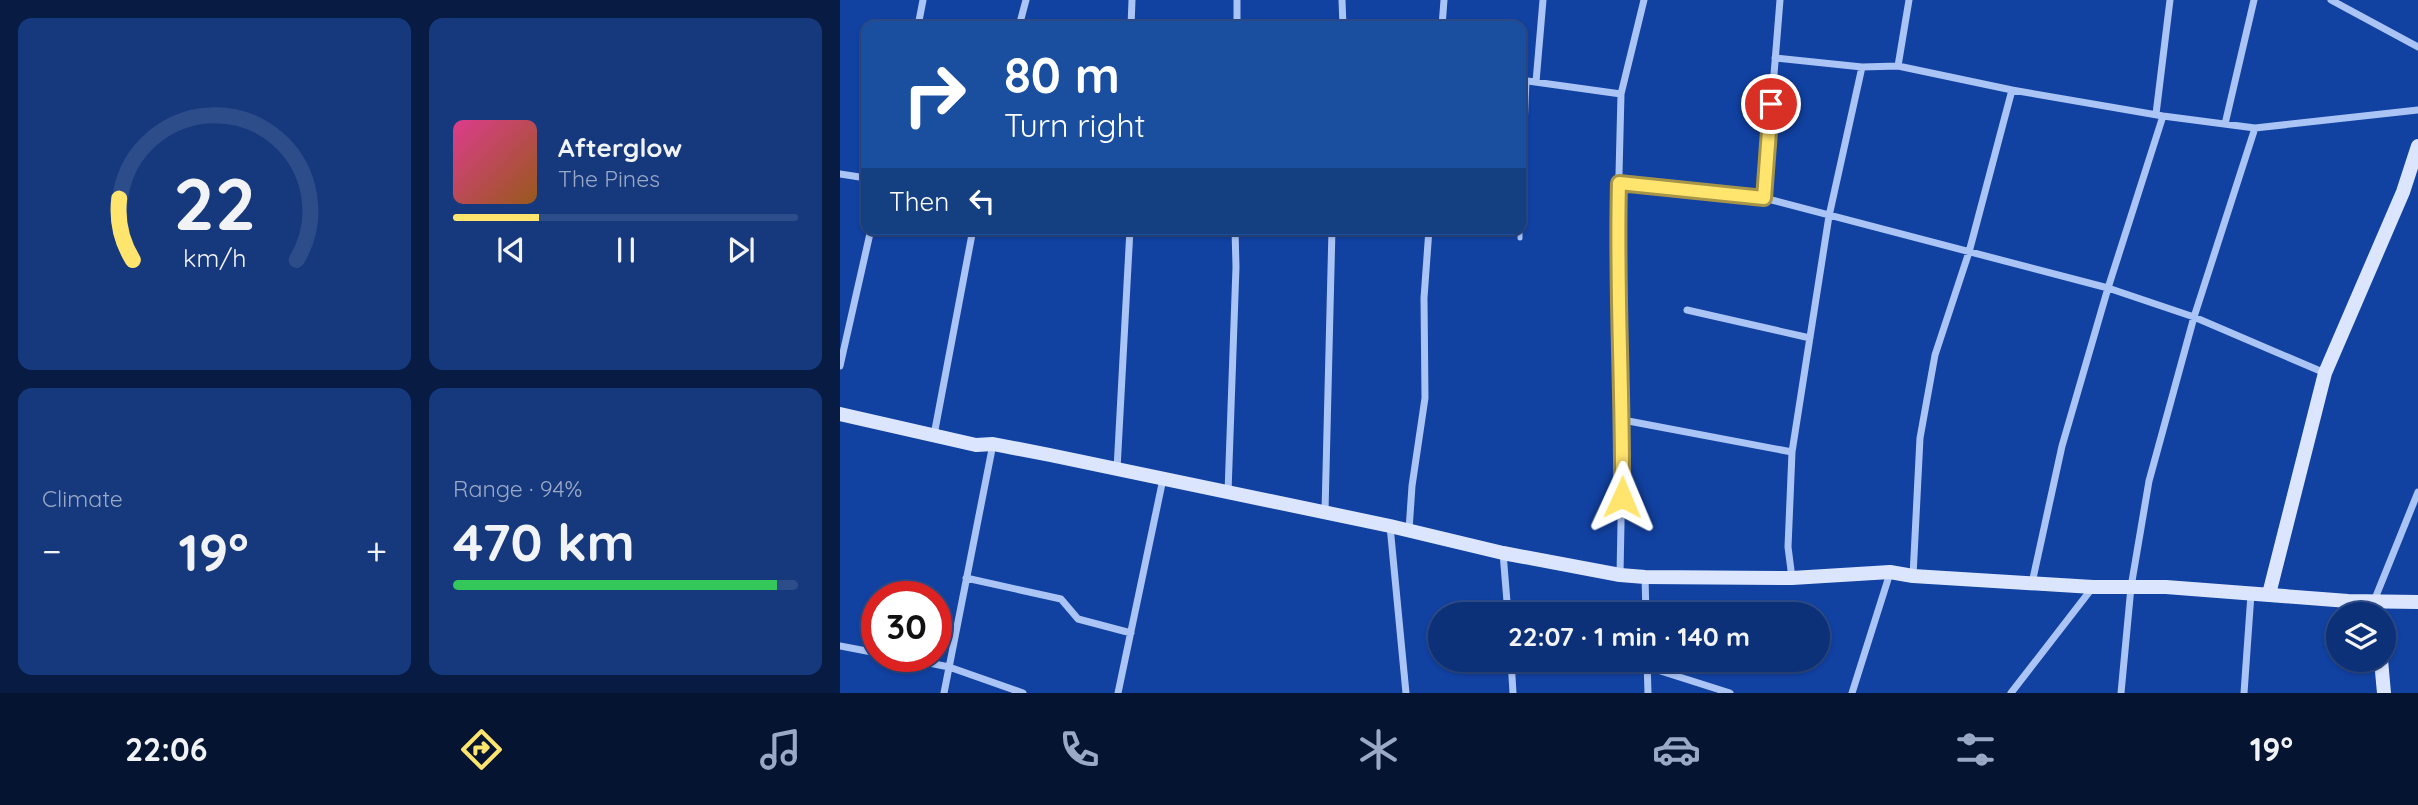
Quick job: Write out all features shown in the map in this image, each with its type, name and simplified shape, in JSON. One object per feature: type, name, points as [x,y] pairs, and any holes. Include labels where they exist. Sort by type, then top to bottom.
[{"type":"main road","points":[[2269,594],[2325,373],[2413,180],[2418,146]]},
{"type":"main road","points":[[840,414],[976,444],[993,444],[1117,469],[1390,526],[1503,553],[1620,575],[1792,578],[1890,572],[1913,576],[2093,587],[2166,587],[2269,594],[2330,602]]},
{"type":"main road","points":[[2396,605],[2418,602]]},
{"type":"main road","points":[[2382,672],[2384,693]]},
{"type":"street","points":[[919,21],[923,0]]},
{"type":"street","points":[[1020,21],[1026,0]]},
{"type":"street","points":[[1131,21],[1132,0]]},
{"type":"street","points":[[1237,0],[1237,21]]},
{"type":"street","points":[[1342,0],[1343,21]]},
{"type":"street","points":[[1442,21],[1444,0]]},
{"type":"street","points":[[1536,82],[1543,0]]},
{"type":"street","points":[[1620,575],[1623,420],[1617,254],[1621,94],[1644,0]]},
{"type":"street","points":[[1764,198],[1780,0]]},
{"type":"street","points":[[1898,66],[1909,0]]},
{"type":"street","points":[[2032,583],[2062,446],[2160,115],[2170,0]]},
{"type":"street","points":[[2225,124],[2254,0]]},
{"type":"street","points":[[2331,0],[2418,47]]},
{"type":"street","points":[[1775,58],[1862,67],[1898,66],[2012,90],[2255,128],[2418,110]]},
{"type":"street","points":[[1792,578],[1788,547],[1792,452],[1829,216],[1862,67]]},
{"type":"street","points":[[1526,80],[1621,94]]},
{"type":"street","points":[[1913,576],[1920,439],[1935,355],[1969,252],[2012,90]]},
{"type":"street","points":[[2121,693],[2132,587],[2149,481],[2194,317],[2255,128]]},
{"type":"street","points":[[840,174],[861,177]]},
{"type":"street","points":[[1619,183],[1764,198],[2108,288],[2194,317],[2325,373]]},
{"type":"street","points":[[840,366],[870,235]]},
{"type":"street","points":[[934,435],[972,235]]},
{"type":"street","points":[[1117,469],[1130,235]]},
{"type":"street","points":[[1228,493],[1235,235]]},
{"type":"street","points":[[1325,513],[1332,235]]},
{"type":"street","points":[[1409,531],[1412,486],[1425,398],[1424,298],[1429,235]]},
{"type":"street","points":[[1687,310],[1810,338]]},
{"type":"street","points":[[1623,420],[1792,452]]},
{"type":"street","points":[[952,651],[993,444]]},
{"type":"street","points":[[1118,693],[1164,479]]},
{"type":"street","points":[[2377,602],[2418,492]]},
{"type":"street","points":[[1390,526],[1406,693]]},
{"type":"street","points":[[1503,553],[1507,602]]},
{"type":"street","points":[[1852,693],[1890,572]]},
{"type":"street","points":[[1645,577],[1646,602]]},
{"type":"street","points":[[966,578],[1061,599],[1078,619],[1131,633]]},
{"type":"street","points":[[2011,693],[2093,587]]},
{"type":"street","points":[[2244,693],[2252,593]]},
{"type":"street","points":[[840,646],[861,650]]},
{"type":"street","points":[[952,668],[1023,693]]},
{"type":"street","points":[[944,693],[948,672]]},
{"type":"street","points":[[1512,672],[1513,693]]},
{"type":"street","points":[[1647,672],[1648,693]]},
{"type":"street","points":[[1670,672],[1730,693]]},
{"type":"route","points":[[1622,497],[1623,420],[1617,254],[1619,183],[1764,198],[1771,104]]}]
